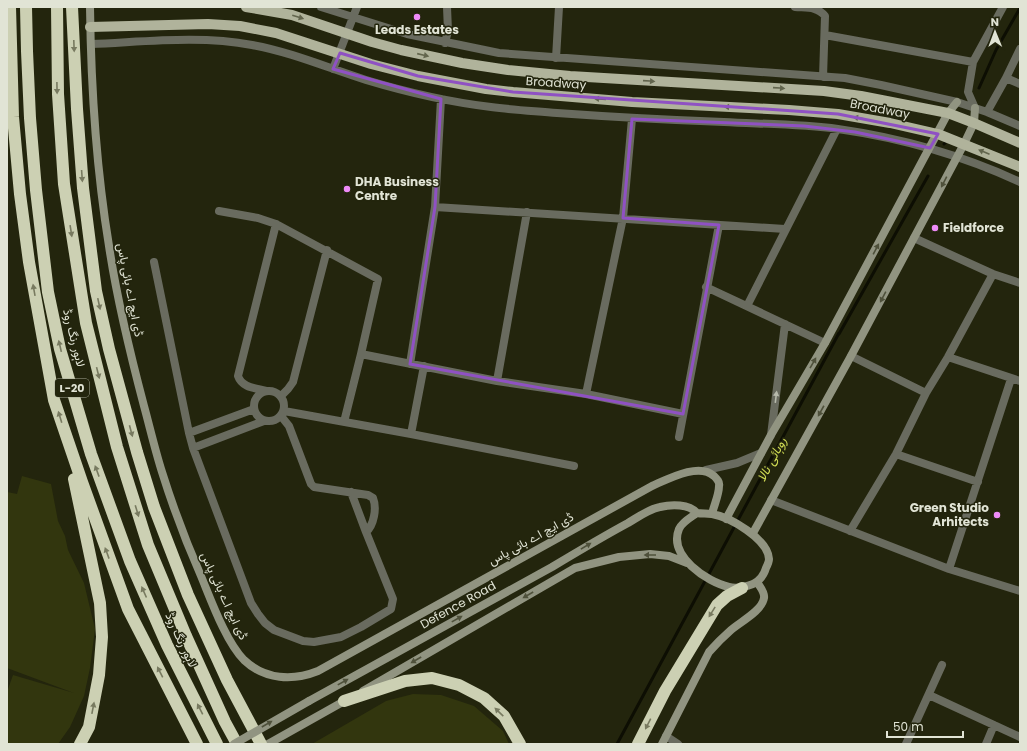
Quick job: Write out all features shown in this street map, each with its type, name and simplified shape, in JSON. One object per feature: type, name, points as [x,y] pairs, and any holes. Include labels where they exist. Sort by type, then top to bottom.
[{"type":"highway","points":[[10,7],[13,117],[20,194],[29,262],[54,400],[66,438],[128,609],[197,744]]},
{"type":"highway","name":"لاہور رنگ روڈ","points":[[26,7],[28,81],[36,190],[48,292],[60,349],[91,454],[130,561],[167,646],[217,744]]},
{"type":"highway","name":"لاہور رنگ روڈ","points":[[56,7],[58,94],[64,184],[86,323],[117,447],[148,545],[193,651],[235,744]]},
{"type":"highway","points":[[72,7],[83,188],[96,291],[109,349],[137,452],[154,507],[188,595],[227,680],[261,744]]},
{"type":"highway","points":[[66,438],[100,603],[102,637],[99,675],[89,727],[80,744]]},
{"type":"highway","points":[[638,744],[665,691],[716,605],[727,596],[742,588]]},
{"type":"highway","points":[[344,701],[405,681],[432,678],[459,686],[484,698],[504,716],[520,744]]},
{"type":"main road","name":"ڈی ایچ اے بائی پاس","points":[[90,7],[91,80],[103,202],[120,307],[135,372],[162,472],[185,540],[230,641],[245,661],[256,669],[279,677],[292,678],[306,676],[318,671],[652,486],[682,474],[696,470],[706,470]]},
{"type":"main road","name":"Broadway","points":[[246,7],[292,15],[372,42],[439,58],[508,70],[578,76],[824,91],[861,96],[948,113],[1020,143]]},
{"type":"main road","name":"Broadway","points":[[90,27],[208,24],[240,26],[276,33],[371,64],[418,76],[493,90],[632,102],[789,110],[831,114],[890,123],[938,134],[1020,167]]},
{"type":"main road","points":[[726,519],[771,435],[825,343],[948,113],[957,102]]},
{"type":"main road","points":[[753,533],[851,356],[964,144],[974,123],[975,108]]},
{"type":"main road","points":[[706,470],[713,474],[718,480],[720,486],[712,514]]},
{"type":"main road","name":"Defence Road","points":[[235,744],[308,700],[553,566],[650,510],[660,506],[674,505],[693,508],[697,513]]},
{"type":"main road","points":[[697,513],[712,514],[726,519],[753,533],[764,546],[769,559],[764,573],[757,582],[742,588],[730,588],[717,583],[703,576],[687,563],[679,551],[677,538],[679,529],[684,522],[697,513]]},
{"type":"main road","points":[[268,744],[575,568],[619,557],[650,554],[669,556],[687,563]]},
{"type":"main road","points":[[664,740],[709,652],[731,629],[757,611],[763,603],[763,591],[757,582]]},
{"type":"street","points":[[321,7],[395,31],[445,43],[499,53],[845,78],[957,102],[987,112],[1020,126]]},
{"type":"street","points":[[333,69],[357,7]]},
{"type":"street","points":[[445,43],[448,31],[447,7]]},
{"type":"street","points":[[556,58],[558,7]]},
{"type":"street","points":[[795,7],[814,8],[820,10],[825,16],[823,77]]},
{"type":"street","points":[[975,108],[968,92],[973,62],[1003,7]]},
{"type":"street","points":[[825,35],[973,62]]},
{"type":"street","points":[[90,44],[222,40],[267,48],[294,55],[367,80],[441,99],[492,107],[632,119],[804,126],[837,129],[889,138],[930,148],[957,156],[1020,182]]},
{"type":"street","points":[[987,112],[1020,49]]},
{"type":"street","points":[[1006,78],[1020,84]]},
{"type":"street","points":[[957,102],[968,92]]},
{"type":"street","points":[[410,364],[435,207],[441,99]]},
{"type":"street","points":[[586,394],[623,218],[632,119]]},
{"type":"street","points":[[747,306],[837,129]]},
{"type":"street","points":[[435,207],[785,229]]},
{"type":"street","points":[[219,211],[258,218],[276,224],[378,278],[344,422]]},
{"type":"street","points":[[497,381],[526,212]]},
{"type":"street","points":[[193,448],[264,421],[270,422],[276,420],[282,414],[284,403],[281,396],[272,391],[246,386],[240,382],[238,376],[276,224]]},
{"type":"street","points":[[679,437],[718,225]]},
{"type":"street","points":[[914,238],[993,274],[1020,283]]},
{"type":"street","points":[[281,396],[293,382],[327,250]]},
{"type":"street","points":[[154,262],[188,433],[251,603],[265,623],[274,630],[303,641],[314,642],[326,640],[341,637],[391,609],[392,599],[351,492]]},
{"type":"street","points":[[850,531],[896,454],[926,393],[948,357],[993,274]]},
{"type":"street","points":[[706,287],[825,343]]},
{"type":"street","points":[[771,435],[785,324]]},
{"type":"street","points":[[361,354],[497,381],[586,394],[683,414]]},
{"type":"street","points":[[851,356],[926,393]]},
{"type":"street","points":[[948,357],[1020,381]]},
{"type":"street","points":[[412,434],[424,366]]},
{"type":"street","points":[[949,569],[1011,379]]},
{"type":"street","points":[[264,421],[256,414],[254,409],[257,398],[260,394],[267,391]]},
{"type":"street","points":[[188,433],[254,409]]},
{"type":"street","points":[[282,414],[344,422],[412,434],[574,466]]},
{"type":"street","points":[[282,414],[289,426],[311,484],[314,486],[368,495],[373,498],[375,503],[372,523],[366,532]]},
{"type":"street","points":[[706,470],[737,462],[761,453]]},
{"type":"street","points":[[896,454],[978,482]]},
{"type":"street","points":[[771,500],[949,569],[1020,591]]},
{"type":"street","points":[[906,744],[942,665]]},
{"type":"street","points":[[929,695],[1020,737]]},
{"type":"street","points":[[986,744],[994,725]]},
{"type":"street","points":[[664,740],[678,744]]},
{"type":"highlighted area","points":[[340,53],[418,76],[513,92],[838,114],[938,134],[930,148],[855,132],[804,126],[632,119],[623,218],[719,225],[683,414],[410,364],[435,207],[441,99],[333,69]]},
{"type":"green space","points":[[22,476],[51,484],[58,521],[65,536],[68,550],[84,583],[95,629],[90,668],[84,696],[70,727],[58,744],[7,744],[7,692],[13,675],[74,693],[7,668],[7,492],[17,494]]},
{"type":"green space","points":[[413,694],[441,695],[474,706],[503,731],[509,744],[312,744],[386,701]]},
{"type":"waterway","name":"روہائی نالا","points":[[979,88],[996,50],[1020,8]]},
{"type":"waterway","name":"روہائی نالا","points":[[839,334],[928,176]]},
{"type":"waterway","name":"روہائی نالا","points":[[617,744],[839,333]]},
{"type":"place","name":"Leads Estates","points":[[417,17]]},
{"type":"place","name":"DHA Business Centre","points":[[347,189]]},
{"type":"place","name":"Fieldforce","points":[[935,228]]},
{"type":"place","name":"Green Studio Arhitects","points":[[997,515]]}]
